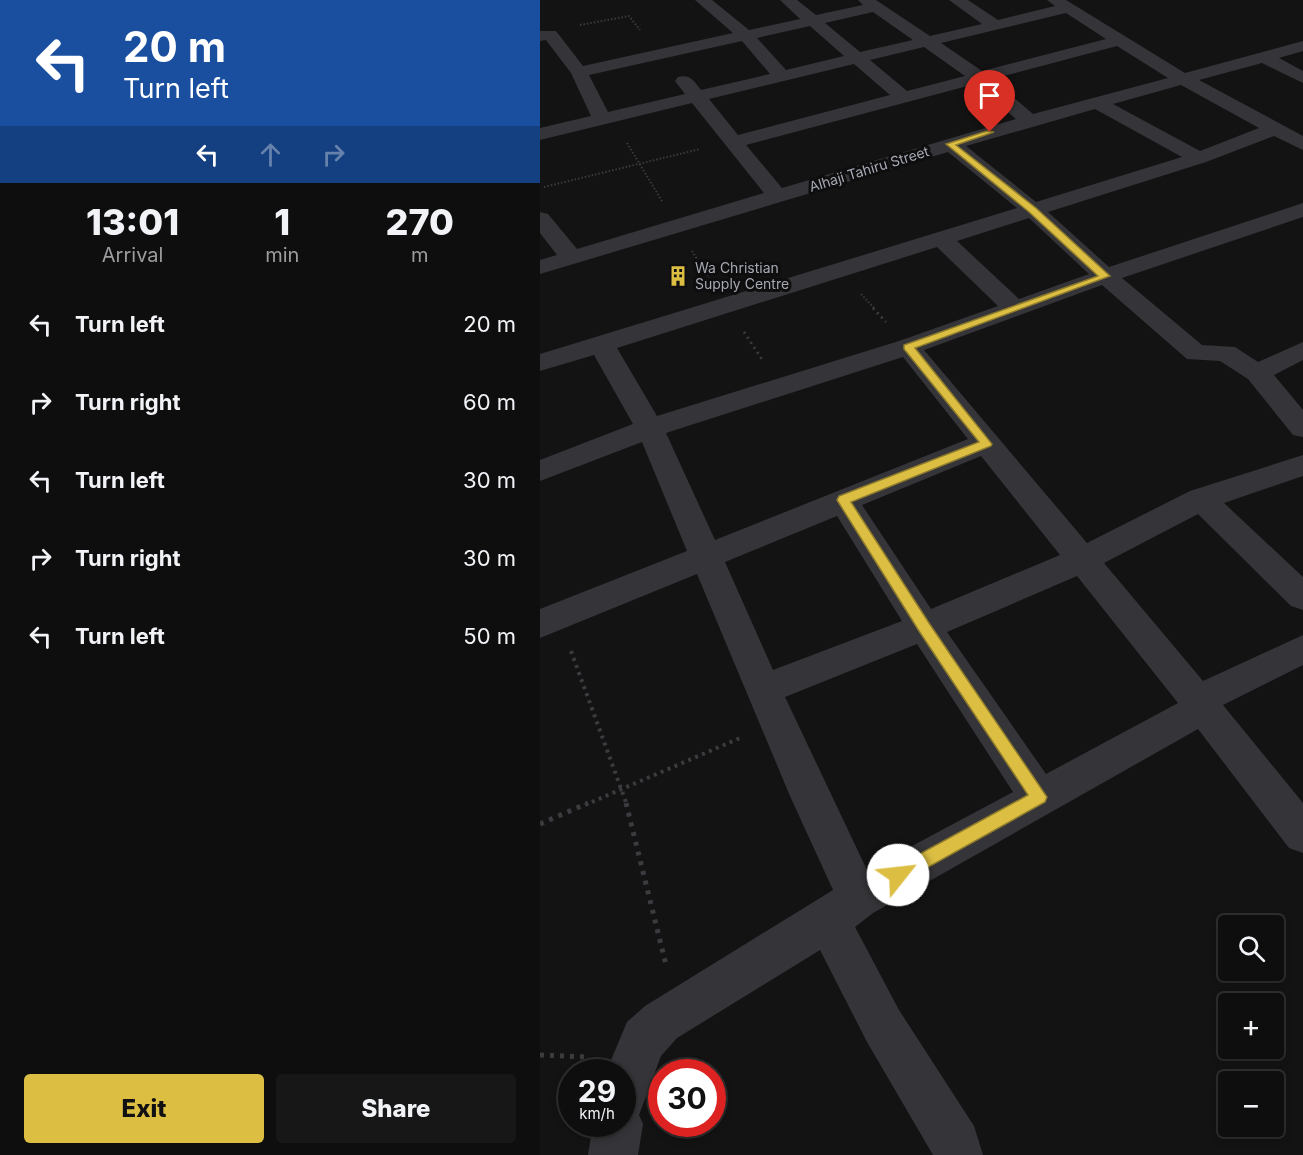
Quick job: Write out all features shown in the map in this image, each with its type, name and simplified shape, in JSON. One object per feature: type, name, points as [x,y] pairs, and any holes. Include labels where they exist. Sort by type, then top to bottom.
[{"type":"street","points":[[703,0],[746,36],[782,76]]},
{"type":"street","points":[[788,0],[903,98]]},
{"type":"street","points":[[579,72],[816,22],[871,4],[893,0]]},
{"type":"street","points":[[957,0],[995,25]]},
{"type":"street","points":[[540,134],[995,25],[1062,4],[1090,0]]},
{"type":"street","points":[[871,4],[977,76],[1030,121]]},
{"type":"street","points":[[1062,4],[1181,78],[1303,144]]},
{"type":"street","points":[[545,35],[579,72],[602,119]]},
{"type":"street","points":[[733,142],[1120,40]]},
{"type":"street","name":"Alhaji Tahiru Street","points":[[540,267],[950,144],[1181,78],[1303,46]]},
{"type":"street","points":[[663,55],[777,196]]},
{"type":"street","points":[[1263,56],[1303,78]]},
{"type":"street","points":[[1096,102],[1199,158]]},
{"type":"street","points":[[540,363],[1199,158],[1275,129]]},
{"type":"street","points":[[950,144],[1033,210],[1105,276],[1196,353],[1226,353],[1257,373],[1303,428]]},
{"type":"street","points":[[540,471],[650,428],[908,347],[1105,276],[1292,214],[1303,232]]},
{"type":"street","points":[[540,219],[572,258]]},
{"type":"street","points":[[941,238],[1015,309]]},
{"type":"street","points":[[602,345],[650,428],[810,796],[843,909],[883,1026],[956,1144],[958,1155]]},
{"type":"street","points":[[908,347],[1200,704],[1303,834]]},
{"type":"street","points":[[1257,373],[1303,350]]},
{"type":"street","points":[[549,620],[986,444]]},
{"type":"street","points":[[765,689],[924,627],[1081,560],[1201,499],[1303,465]]},
{"type":"street","points":[[1201,499],[1303,597]]},
{"type":"street","points":[[843,500],[924,627],[1039,797]]},
{"type":"street","points":[[634,1059],[644,1039],[660,1022],[843,909],[1200,704],[1303,649]]},
{"type":"street","points":[[613,1155],[616,1137]]},
{"type":"path","points":[[545,35],[562,29],[629,16]]},
{"type":"path","points":[[540,188],[733,142]]},
{"type":"path","points":[[838,269],[908,347]]},
{"type":"path","points":[[549,620],[623,789],[662,944],[674,1014]]},
{"type":"path","points":[[540,824],[779,721]]},
{"type":"place","name":"Wa Christian Supply Centre","points":[[678,276]]},
{"type":"route","points":[[898,875],[1039,797],[924,627],[843,500],[986,444],[908,347],[1105,276],[1033,210],[950,144],[990,132]]}]
